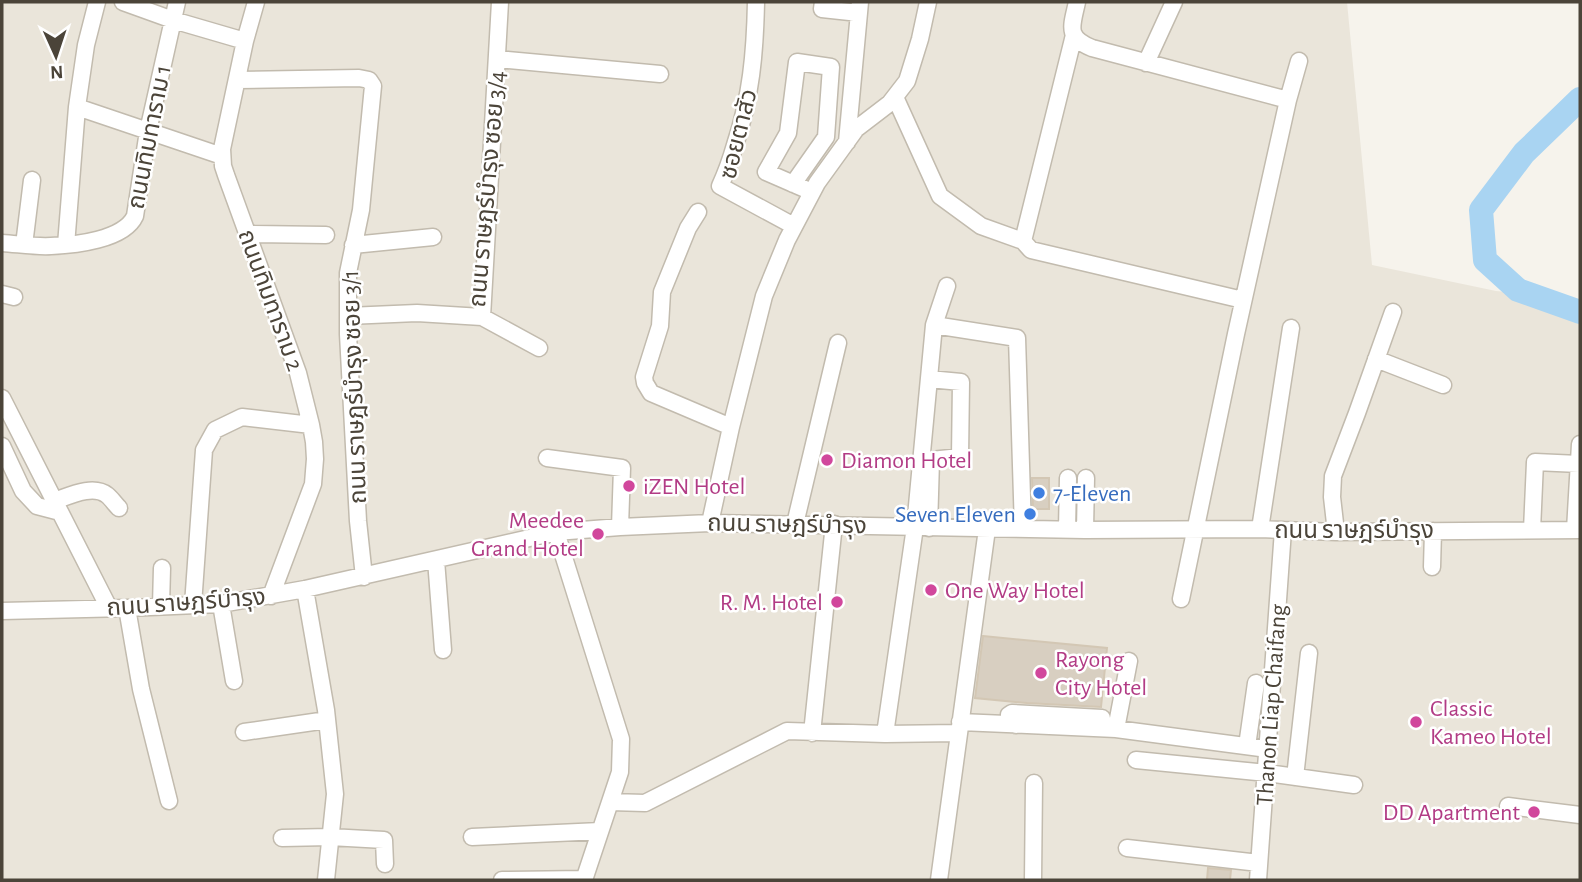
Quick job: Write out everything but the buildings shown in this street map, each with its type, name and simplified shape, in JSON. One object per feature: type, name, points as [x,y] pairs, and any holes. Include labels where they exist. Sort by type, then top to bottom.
[{"type":"street","points":[[66,245],[77,107],[86,45],[97,2]]},
{"type":"street","points":[[123,2],[245,41]]},
{"type":"street","name":"ถนนทิมทาราม 1","points":[[3,243],[49,246],[102,239],[124,230],[132,221],[148,131],[177,2]]},
{"type":"street","name":"ถนนทิมทาราม 2","points":[[256,2],[245,41],[222,156],[226,175],[298,373],[312,425],[315,459],[313,484],[271,596]]},
{"type":"street","name":"ถนน ราษฎร์บำรุง ซอย 3/4","points":[[348,316],[417,313],[482,317],[500,2]]},
{"type":"street","name":"ซอยตาสัว","points":[[757,2],[750,88],[739,133],[720,186],[794,226]]},
{"type":"street","points":[[822,2],[822,9],[859,7],[852,135]]},
{"type":"street","points":[[710,523],[764,296],[787,240],[817,183],[852,135],[892,100],[907,81],[928,2]]},
{"type":"street","points":[[1077,2],[1073,30],[1075,39],[1081,44],[1288,100]]},
{"type":"street","points":[[1146,62],[1174,2]]},
{"type":"street","points":[[1023,241],[1074,35]]},
{"type":"street","points":[[498,59],[660,74]]},
{"type":"street","points":[[1181,599],[1243,300],[1299,61]]},
{"type":"street","points":[[793,184],[826,137],[831,67],[797,62],[788,133],[766,172],[793,184],[812,192]]},
{"type":"street","name":"ถนน ราษฎร์บำรุง ซอย 3/1","points":[[238,80],[359,78],[372,82],[374,91],[362,197],[348,273],[357,508],[364,577]]},
{"type":"street","points":[[892,100],[940,196],[981,226],[1023,241],[1031,250],[1243,300]]},
{"type":"street","points":[[77,107],[222,156]]},
{"type":"street","points":[[24,245],[32,180]]},
{"type":"street","points":[[698,212],[688,228],[662,292],[660,326],[644,377],[651,393],[731,427]]},
{"type":"street","points":[[247,234],[326,235]]},
{"type":"street","points":[[353,245],[433,237]]},
{"type":"street","points":[[2,260],[3,243]]},
{"type":"street","points":[[922,527],[934,325],[947,286]]},
{"type":"street","points":[[1336,532],[1332,497],[1333,476],[1393,312]]},
{"type":"street","points":[[482,317],[539,348]]},
{"type":"street","points":[[934,325],[1017,338],[1023,529]]},
{"type":"street","points":[[1260,529],[1291,328]]},
{"type":"street","points":[[795,524],[838,343]]},
{"type":"street","points":[[1376,359],[1443,385]]},
{"type":"street","points":[[885,734],[922,527],[931,460],[960,457],[961,382],[929,379]]},
{"type":"street","points":[[2,398],[109,608]]},
{"type":"street","points":[[193,605],[204,450],[215,430],[242,417],[312,425]]},
{"type":"street","points":[[1578,530],[1580,444]]},
{"type":"street","points":[[2,446],[23,492],[37,506],[57,506],[80,492],[98,491],[105,493],[119,508]]},
{"type":"street","points":[[547,458],[622,468],[620,527]]},
{"type":"street","points":[[1532,530],[1535,462],[1579,464]]},
{"type":"street","points":[[1066,530],[1068,478]]},
{"type":"street","points":[[1085,530],[1086,478]]},
{"type":"street","name":"ถนน ราษฎร์บำรุง","points":[[2,611],[221,604],[364,577],[556,532],[620,527],[710,523],[1066,530],[1578,530]]},
{"type":"street","points":[[812,733],[834,524]]},
{"type":"street","points":[[939,880],[987,529]]},
{"type":"street","name":"Thanon Liap Chaifang","points":[[1258,880],[1283,530]]},
{"type":"street","points":[[1432,567],[1433,531]]},
{"type":"street","points":[[502,880],[584,879],[620,772],[621,739],[556,532]]},
{"type":"street","points":[[436,560],[443,650]]},
{"type":"street","points":[[161,607],[162,568]]},
{"type":"street","points":[[305,589],[327,720],[335,794],[326,880]]},
{"type":"street","points":[[221,604],[234,681]]},
{"type":"street","points":[[127,608],[141,690],[169,801]]},
{"type":"street","points":[[1295,777],[1309,653]]},
{"type":"street","points":[[1117,724],[1129,661]]},
{"type":"street","points":[[1247,746],[1256,683]]},
{"type":"street","points":[[610,803],[645,803],[787,731],[885,734],[1016,725],[1010,721],[1009,715],[1012,713],[1117,724],[1268,749]]},
{"type":"street","points":[[244,732],[327,720]]},
{"type":"street","points":[[1136,760],[1354,785]]},
{"type":"street","points":[[1032,880],[1034,783]]},
{"type":"street","points":[[1508,806],[1580,815]]},
{"type":"street","points":[[472,836],[600,831]]},
{"type":"street","points":[[282,838],[330,836],[384,840],[385,864]]},
{"type":"street","points":[[1128,848],[1259,863]]},
{"type":"shaded area","points":[[2,2],[1347,2],[1372,265],[1496,291],[1580,299],[1580,880],[2,880]]},
{"type":"waterway","points":[[1580,99],[1524,153],[1481,210],[1485,260],[1518,290],[1580,312]]},
{"type":"place","name":"Diamon Hotel","points":[[827,460]]},
{"type":"place","name":"iZEN Hotel","points":[[629,486]]},
{"type":"place","name":"7-Eleven","points":[[1039,493]]},
{"type":"place","name":"Seven Eleven","points":[[1030,514]]},
{"type":"place","name":"Meedee Grand Hotel","points":[[598,534]]},
{"type":"place","name":"One Way Hotel","points":[[931,590]]},
{"type":"place","name":"R. M. Hotel","points":[[837,602]]},
{"type":"place","name":"Rayong City Hotel","points":[[1041,673]]},
{"type":"place","name":"Classic Kameo Hotel","points":[[1416,722]]},
{"type":"place","name":"DD Apartment","points":[[1534,812]]}]
